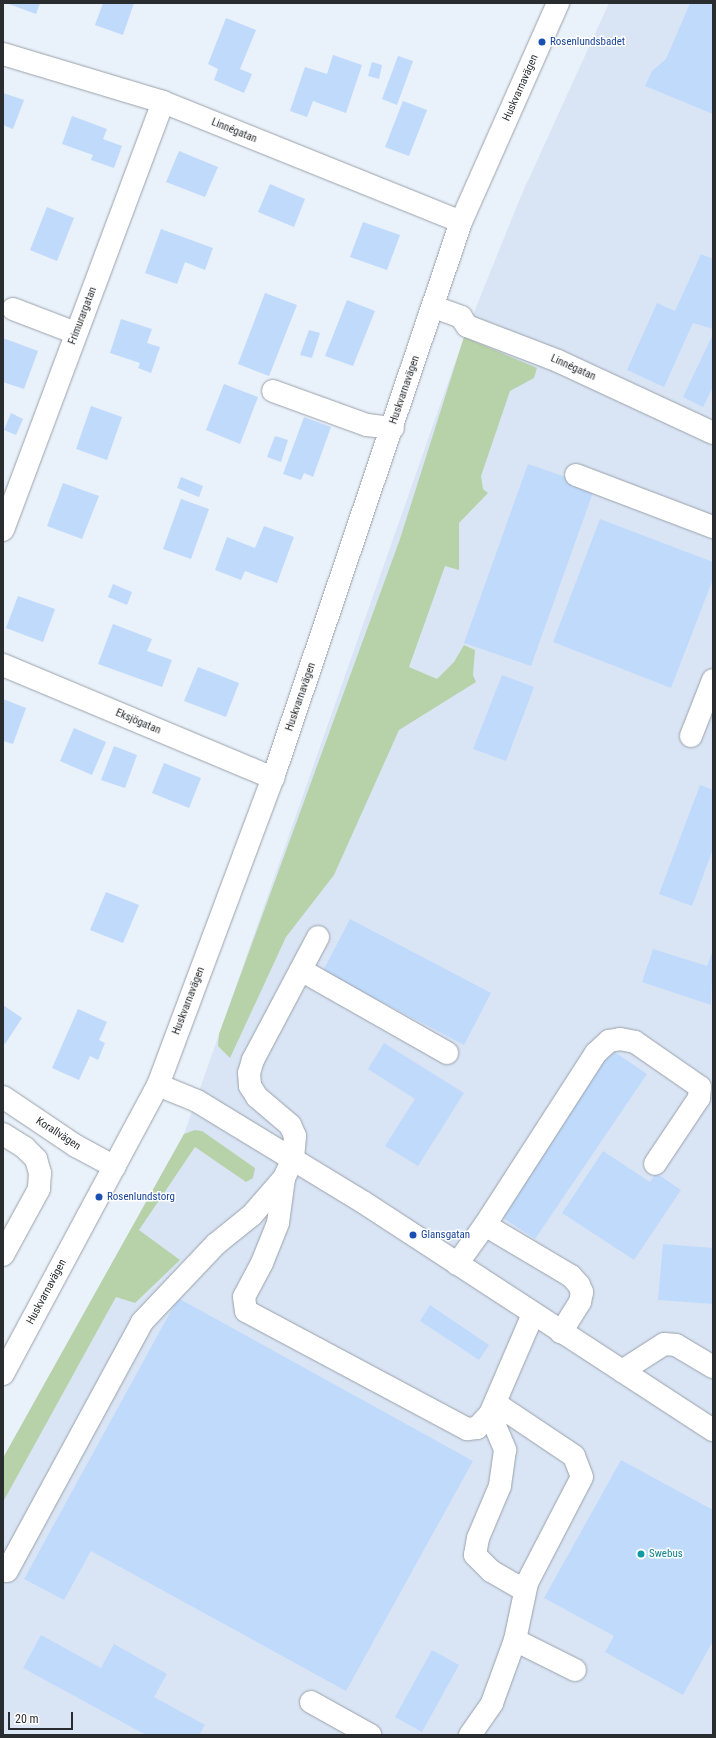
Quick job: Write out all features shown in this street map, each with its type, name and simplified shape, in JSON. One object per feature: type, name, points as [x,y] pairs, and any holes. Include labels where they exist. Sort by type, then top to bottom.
[{"type":"street","name":"Huskvarnavägen","points":[[3,1374],[11,1340],[115,1167],[158,1085],[273,778],[393,428],[461,222],[558,3]]},
{"type":"street","name":"Linnégatan","points":[[3,54],[163,102],[461,222]]},
{"type":"street","name":"Frimurargatan","points":[[3,530],[163,102]]},
{"type":"street","name":"Linnégatan","points":[[434,306],[461,317],[467,326],[558,361],[712,429]]},
{"type":"street","points":[[13,309],[76,333]]},
{"type":"street","points":[[273,391],[367,425],[393,428]]},
{"type":"street","points":[[576,475],[713,527]]},
{"type":"street","name":"Eksjögatan","points":[[3,665],[273,778]]},
{"type":"street","points":[[691,736],[713,680]]},
{"type":"street","points":[[318,937],[253,1060],[249,1073],[250,1086],[257,1097],[290,1125],[296,1136],[278,1223],[262,1263],[244,1297],[246,1311],[467,1429],[477,1428],[493,1409],[533,1314]]},
{"type":"street","points":[[301,970],[447,1054]]},
{"type":"street","points":[[457,1264],[485,1225],[596,1053],[610,1041],[620,1039],[635,1042],[700,1087],[699,1098],[655,1164]]},
{"type":"street","points":[[158,1085],[197,1101],[288,1169],[457,1264],[713,1430]]},
{"type":"street","name":"Korallvägen","points":[[3,1097],[76,1146],[115,1167]]},
{"type":"street","points":[[3,1134],[25,1148],[36,1159],[40,1173],[39,1189],[3,1255]]},
{"type":"street","points":[[7,1571],[142,1322],[216,1244],[252,1215],[288,1169]]},
{"type":"street","points":[[485,1225],[571,1276],[579,1285],[582,1292],[580,1302],[561,1332]]},
{"type":"street","points":[[622,1371],[664,1344],[676,1345],[713,1367]]},
{"type":"street","points":[[493,1409],[505,1450],[500,1486],[478,1538],[475,1555],[491,1571],[525,1591]]},
{"type":"street","points":[[470,1735],[492,1703],[515,1640],[525,1591],[582,1477],[574,1456],[493,1409]]},
{"type":"street","points":[[515,1640],[575,1670]]},
{"type":"street","points":[[310,1702],[370,1735]]},
{"type":"shaded area","points":[[609,3],[713,3],[713,1735],[3,1735],[3,1458],[184,1134],[464,337],[521,196]]},
{"type":"green space","points":[[464,337],[537,368],[534,378],[510,391],[481,476],[483,489],[488,493],[459,523],[459,570],[445,566],[409,667],[437,679],[454,662],[464,645],[475,650],[473,675],[476,682],[399,730],[334,875],[286,937],[230,1058],[218,1046],[219,1034],[400,539]]},
{"type":"green space","points":[[195,1130],[202,1131],[255,1168],[253,1178],[246,1182],[195,1147],[139,1230],[180,1260],[135,1303],[116,1297],[3,1502],[3,1458],[184,1134]]},
{"type":"building","points":[[6,3],[40,3],[36,14]]},
{"type":"building","points":[[103,3],[134,3],[123,35],[95,25]]},
{"type":"building","points":[[690,3],[713,3],[713,114],[645,86],[652,71],[666,59]]},
{"type":"building","points":[[226,18],[256,30],[240,69],[252,74],[244,93],[214,80],[218,69],[208,64]]},
{"type":"building","points":[[333,55],[362,65],[346,113],[313,101],[307,117],[290,111],[305,67],[327,74]]},
{"type":"building","points":[[398,56],[413,61],[397,105],[382,99]]},
{"type":"building","points":[[372,62],[382,65],[379,79],[368,76]]},
{"type":"building","points":[[3,93],[24,100],[13,129],[3,125]]},
{"type":"building","points":[[403,101],[427,110],[409,156],[385,147]]},
{"type":"building","points":[[72,116],[107,129],[103,139],[122,146],[114,168],[91,160],[93,155],[62,144]]},
{"type":"building","points":[[179,151],[218,167],[205,197],[166,182]]},
{"type":"building","points":[[270,184],[305,199],[294,227],[258,212]]},
{"type":"building","points":[[47,207],[74,218],[57,261],[30,250]]},
{"type":"building","points":[[363,222],[400,235],[387,270],[350,257]]},
{"type":"building","points":[[161,229],[213,248],[205,270],[185,262],[177,284],[145,273]]},
{"type":"building","points":[[701,254],[713,259],[713,329],[693,323],[664,387],[627,370],[657,303],[675,311]]},
{"type":"building","points":[[265,293],[297,305],[269,376],[238,364]]},
{"type":"building","points":[[347,300],[375,311],[353,366],[325,356]]},
{"type":"building","points":[[121,319],[152,329],[147,343],[160,347],[151,373],[138,368],[140,363],[110,353]]},
{"type":"building","points":[[309,330],[320,333],[312,358],[300,355]]},
{"type":"building","points":[[713,334],[713,387],[703,407],[683,397]]},
{"type":"building","points":[[3,338],[38,351],[24,389],[3,382]]},
{"type":"building","points":[[224,384],[258,397],[240,444],[206,430]]},
{"type":"building","points":[[91,406],[122,417],[107,460],[76,449]]},
{"type":"building","points":[[11,413],[23,419],[16,435],[4,430]]},
{"type":"building","points":[[304,417],[331,427],[313,477],[304,473],[301,480],[283,474]]},
{"type":"building","points":[[275,436],[288,440],[281,462],[267,457]]},
{"type":"building","points":[[528,464],[595,487],[531,666],[464,643]]},
{"type":"building","points":[[181,477],[203,486],[199,497],[177,488]]},
{"type":"building","points":[[63,483],[99,496],[82,539],[47,526]]},
{"type":"building","points":[[181,499],[209,509],[191,559],[163,549]]},
{"type":"building","points":[[600,519],[713,562],[713,579],[671,688],[553,642]]},
{"type":"building","points":[[264,526],[294,537],[277,583],[245,571],[241,580],[215,570],[227,537],[255,548]]},
{"type":"building","points":[[113,584],[132,592],[127,605],[108,597]]},
{"type":"building","points":[[18,596],[55,609],[43,642],[6,628]]},
{"type":"building","points":[[113,624],[152,639],[147,651],[172,660],[162,687],[98,664]]},
{"type":"building","points":[[198,667],[239,683],[226,717],[184,701]]},
{"type":"building","points":[[502,675],[534,687],[506,761],[473,749]]},
{"type":"building","points":[[3,699],[26,708],[13,744],[3,741]]},
{"type":"building","points":[[74,728],[106,742],[92,775],[60,761]]},
{"type":"building","points":[[114,746],[137,755],[125,788],[101,780]]},
{"type":"building","points":[[164,763],[201,778],[189,808],[152,793]]},
{"type":"building","points":[[700,785],[713,790],[713,849],[692,906],[659,894]]},
{"type":"building","points":[[106,892],[139,905],[123,943],[90,930]]},
{"type":"building","points":[[350,919],[491,993],[464,1045],[323,971]]},
{"type":"building","points":[[653,949],[707,966],[713,950],[711,1005],[642,982]]},
{"type":"building","points":[[3,1005],[22,1018],[5,1044],[3,1042]]},
{"type":"building","points":[[78,1009],[107,1022],[99,1040],[105,1043],[98,1060],[90,1056],[79,1080],[52,1068]]},
{"type":"building","points":[[384,1043],[464,1093],[418,1166],[385,1146],[415,1099],[368,1069]]},
{"type":"building","points":[[609,1048],[647,1074],[535,1239],[497,1214]]},
{"type":"building","points":[[603,1151],[650,1182],[656,1173],[681,1190],[634,1260],[562,1213]]},
{"type":"building","points":[[663,1244],[713,1248],[713,1304],[658,1300]]},
{"type":"building","points":[[178,1298],[473,1461],[346,1691],[91,1551],[64,1600],[24,1579]]},
{"type":"building","points":[[430,1305],[489,1345],[479,1360],[420,1321]]},
{"type":"building","name":"Swebus","points":[[621,1460],[713,1510],[713,1641],[683,1695],[605,1652],[614,1636],[544,1598]]},
{"type":"building","points":[[41,1635],[101,1668],[114,1644],[167,1674],[154,1697],[205,1725],[199,1735],[146,1735],[23,1668]]},
{"type":"building","points":[[432,1650],[459,1665],[422,1732],[395,1717]]},
{"type":"place","name":"Rosenlundsbadet","points":[[542,42]]},
{"type":"place","name":"Rosenlundstorg","points":[[99,1197]]},
{"type":"place","name":"Glansgatan","points":[[413,1235]]},
{"type":"place","name":"Swebus","points":[[641,1554]]}]
